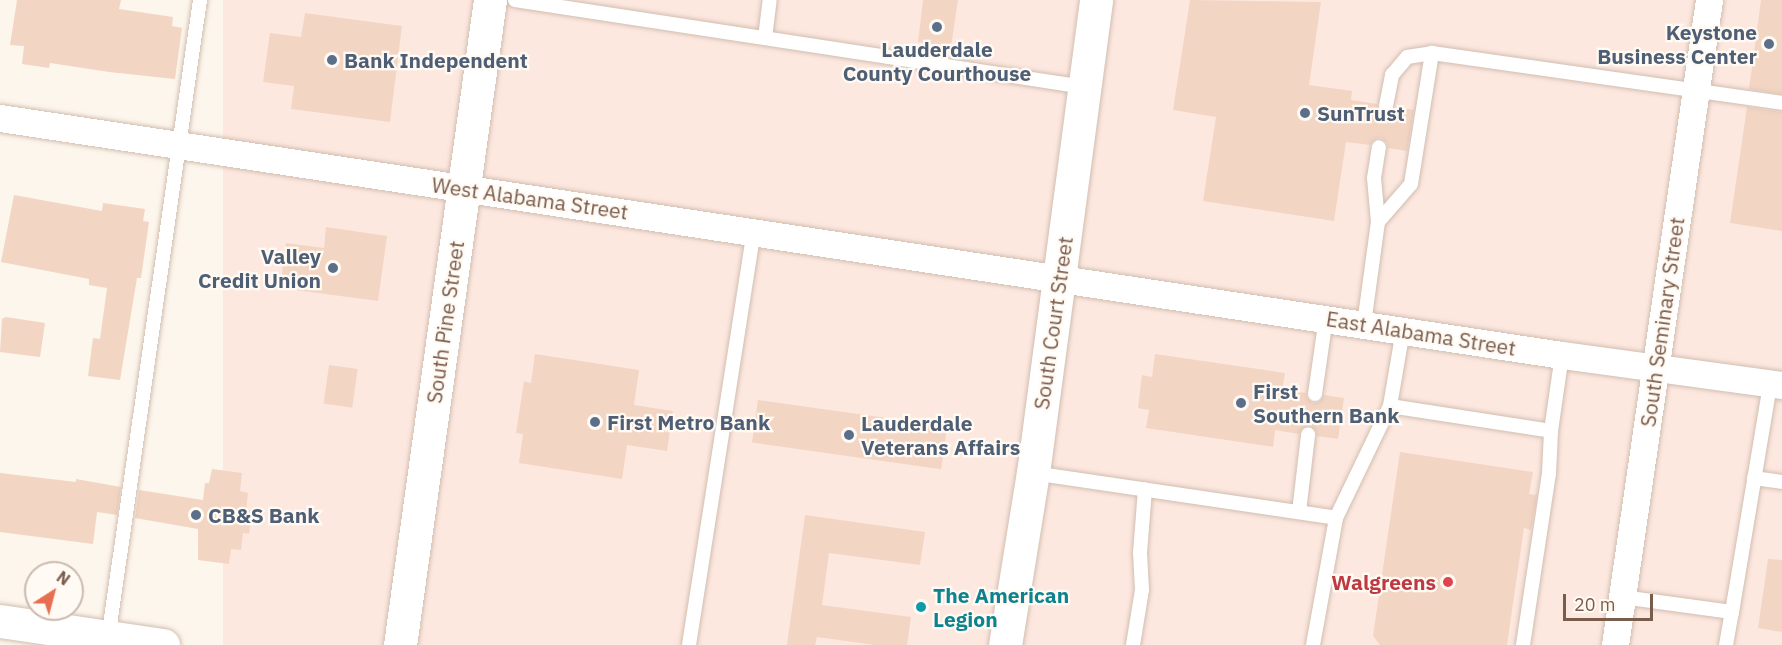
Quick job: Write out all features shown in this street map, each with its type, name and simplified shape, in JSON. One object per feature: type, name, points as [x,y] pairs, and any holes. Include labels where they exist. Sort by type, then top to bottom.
[{"type":"main road","name":"South Pine Street","points":[[400,645],[490,0]]},
{"type":"main road","name":"South Court Street","points":[[1005,645],[1033,473],[1096,0]]},
{"type":"main road","points":[[0,621],[108,642],[163,645]]},
{"type":"street","name":"South Seminary Street","points":[[1615,645],[1709,0]]},
{"type":"street","name":"West Alabama Street","points":[[0,118],[1060,277]]},
{"type":"street","name":"East Alabama Street","points":[[1060,277],[1562,355],[1776,385]]},
{"type":"lane","points":[[108,642],[200,0]]},
{"type":"lane","points":[[515,0],[1084,87]]},
{"type":"lane","points":[[765,38],[770,0]]},
{"type":"lane","points":[[1378,222],[1411,184],[1432,53]]},
{"type":"lane","points":[[1386,106],[1392,75],[1407,57],[1432,53],[1782,103]]},
{"type":"lane","points":[[1364,324],[1378,222],[1374,178],[1379,147]]},
{"type":"lane","points":[[689,645],[754,230]]},
{"type":"lane","points":[[1315,394],[1326,318]]},
{"type":"lane","points":[[1313,645],[1336,518],[1390,406],[1403,330]]},
{"type":"lane","points":[[1524,645],[1549,474],[1551,431],[1562,355]]},
{"type":"lane","points":[[1726,645],[1754,478],[1776,385]]},
{"type":"lane","points":[[1390,406],[1551,431]]},
{"type":"lane","points":[[1299,512],[1308,435]]},
{"type":"lane","points":[[1033,473],[1336,518]]},
{"type":"lane","points":[[1754,478],[1782,482]]},
{"type":"lane","points":[[1133,645],[1142,590],[1140,553],[1145,489]]},
{"type":"lane","points":[[1622,597],[1732,612]]},
{"type":"shaded area","points":[[223,0],[1782,0],[1782,645],[223,645]]},
{"type":"building","points":[[17,0],[121,0],[119,9],[173,17],[172,26],[182,28],[175,79],[50,63],[49,68],[22,64],[24,46],[10,45]]},
{"type":"building","name":"Lauderdale County Courthouse","points":[[923,0],[958,0],[951,47],[918,42]]},
{"type":"building","name":"SunTrust","points":[[1190,0],[1321,2],[1309,85],[1352,91],[1351,100],[1377,104],[1378,109],[1384,115],[1389,114],[1395,107],[1414,110],[1407,151],[1388,148],[1387,143],[1381,138],[1375,139],[1370,145],[1346,142],[1334,221],[1203,201],[1216,117],[1173,110]]},
{"type":"building","name":"Keystone Business Center","points":[[1761,0],[1782,0],[1782,94],[1749,89]]},
{"type":"building","name":"Bank Independent","points":[[305,13],[402,26],[390,122],[291,109],[294,86],[263,82],[270,33],[301,37]]},
{"type":"building","points":[[1747,107],[1782,112],[1782,231],[1730,223]]},
{"type":"building","points":[[14,195],[102,211],[103,203],[145,209],[143,221],[149,222],[141,278],[137,278],[120,380],[88,376],[93,338],[100,339],[107,288],[89,285],[89,279],[1,262]]},
{"type":"building","name":"Valley Credit Union","points":[[326,227],[387,236],[378,301],[280,288],[286,243],[324,248]]},
{"type":"building","points":[[6,317],[45,323],[40,357],[0,352],[2,319]]},
{"type":"building","name":"First Metro Bank","points":[[535,354],[639,370],[634,405],[673,411],[667,451],[627,445],[622,479],[519,463],[523,434],[516,433],[524,381],[531,383]]},
{"type":"building","name":"First Southern Bank","points":[[1155,354],[1285,373],[1282,390],[1306,393],[1307,398],[1313,403],[1319,402],[1324,395],[1344,398],[1338,439],[1317,436],[1316,431],[1310,426],[1304,427],[1299,434],[1275,430],[1273,447],[1146,428],[1149,410],[1138,408],[1142,375],[1152,377]]},
{"type":"building","points":[[329,365],[358,369],[352,408],[324,404]]},
{"type":"building","name":"Lauderdale Veterans Affairs","points":[[758,400],[947,427],[941,469],[752,443]]},
{"type":"building","name":"Walgreens","points":[[1400,452],[1533,472],[1529,494],[1537,495],[1531,530],[1524,528],[1507,645],[1380,645],[1373,636]]},
{"type":"building","name":"CB&S Bank","points":[[212,469],[242,473],[240,491],[248,493],[246,510],[252,511],[249,534],[243,533],[241,550],[231,549],[229,564],[198,560],[198,529],[135,518],[139,490],[203,500],[205,483],[209,483]]},
{"type":"building","points":[[0,473],[76,482],[76,479],[121,487],[117,515],[97,512],[93,544],[0,532]]},
{"type":"building","points":[[805,515],[925,532],[920,565],[829,553],[822,605],[911,617],[907,645],[875,645],[817,637],[815,645],[787,645]]},
{"type":"building","points":[[1768,559],[1782,560],[1782,632],[1758,628]]},
{"type":"place","name":"Lauderdale County Courthouse","points":[[937,27]]},
{"type":"place","name":"Keystone Business Center","points":[[1769,44]]},
{"type":"place","name":"Bank Independent","points":[[332,60]]},
{"type":"place","name":"SunTrust","points":[[1305,113]]},
{"type":"place","name":"Valley Credit Union","points":[[333,268]]},
{"type":"place","name":"First Southern Bank","points":[[1241,403]]},
{"type":"place","name":"First Metro Bank","points":[[595,422]]},
{"type":"place","name":"Lauderdale Veterans Affairs","points":[[849,435]]},
{"type":"place","name":"CB&S Bank","points":[[196,515]]},
{"type":"place","name":"Walgreens","points":[[1448,582]]},
{"type":"place","name":"The American Legion","points":[[921,607]]}]
